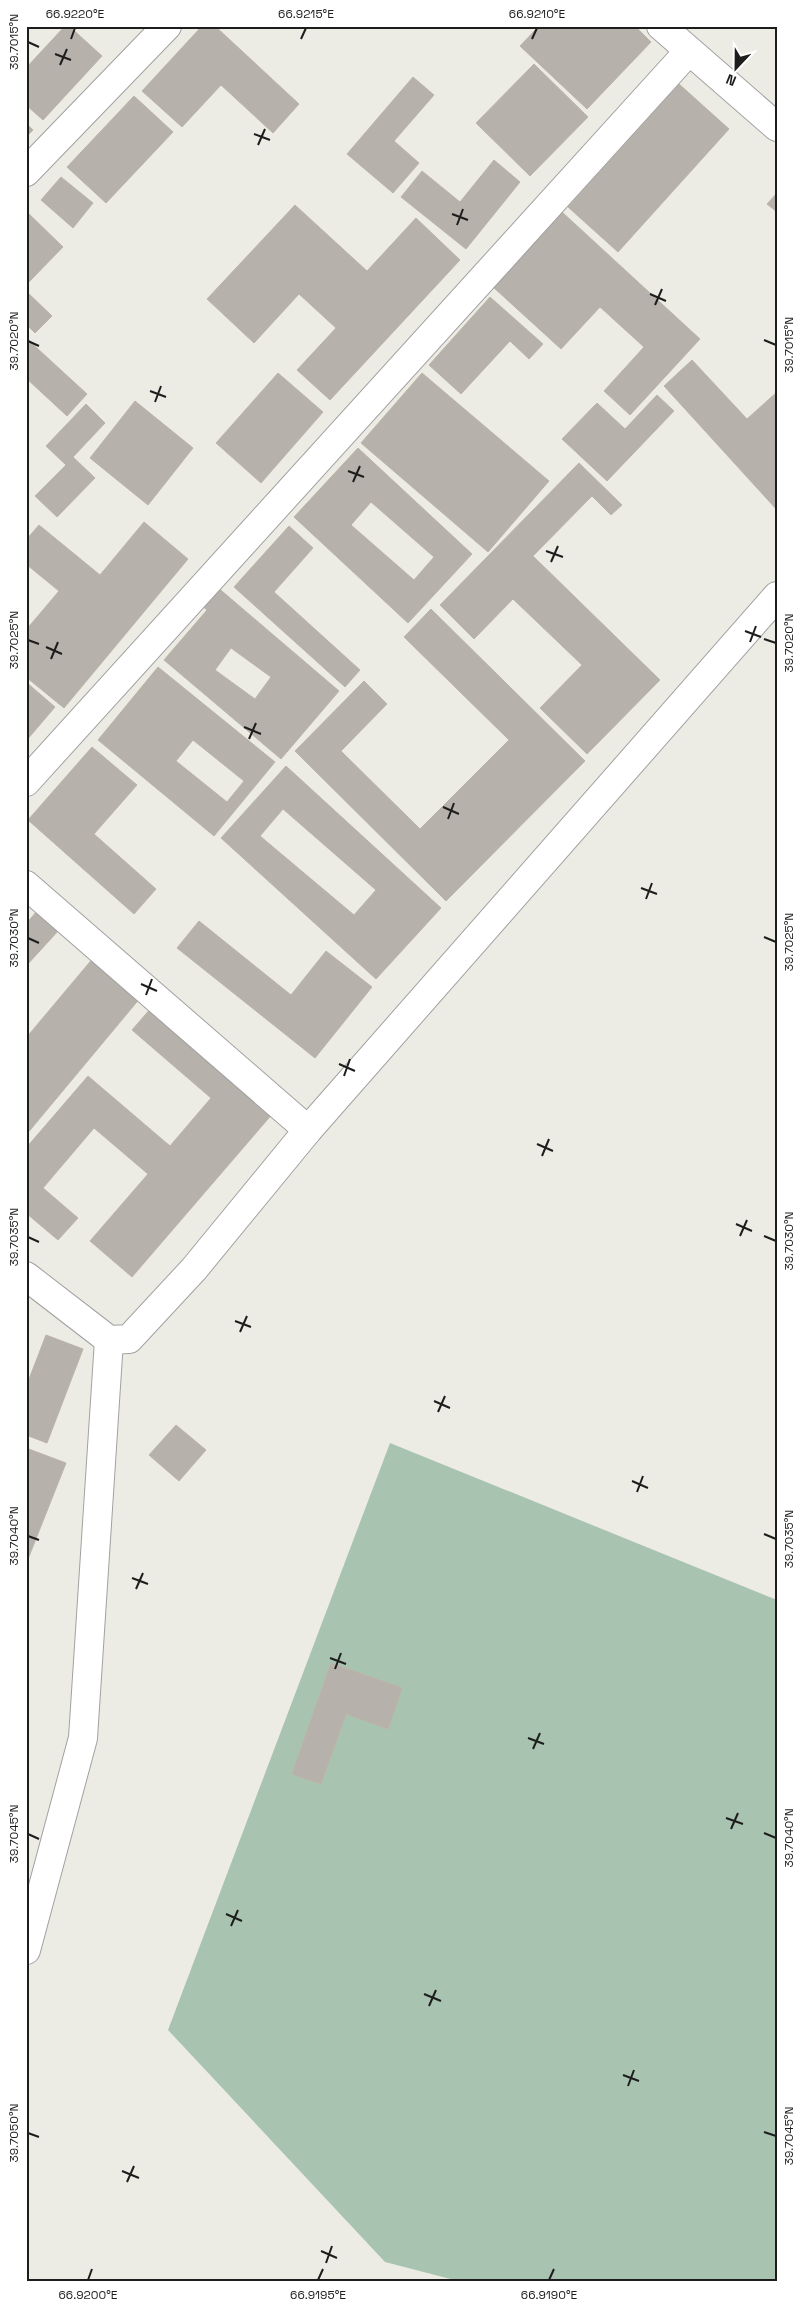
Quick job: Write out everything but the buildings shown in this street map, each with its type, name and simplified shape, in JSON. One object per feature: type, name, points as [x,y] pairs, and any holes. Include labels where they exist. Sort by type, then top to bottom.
[{"type":"street","points":[[26,172],[167,26]]},
{"type":"street","points":[[661,26],[777,127]]},
{"type":"street","points":[[26,782],[689,51]]},
{"type":"street","points":[[26,1276],[109,1340],[129,1339],[194,1269],[308,1130],[777,596]]},
{"type":"street","points":[[26,885],[308,1130]]},
{"type":"street","points":[[26,1950],[83,1738],[109,1340]]},
{"type":"green space","points":[[390,1443],[777,1600],[777,2282],[462,2282],[385,2262],[168,2030]]}]
